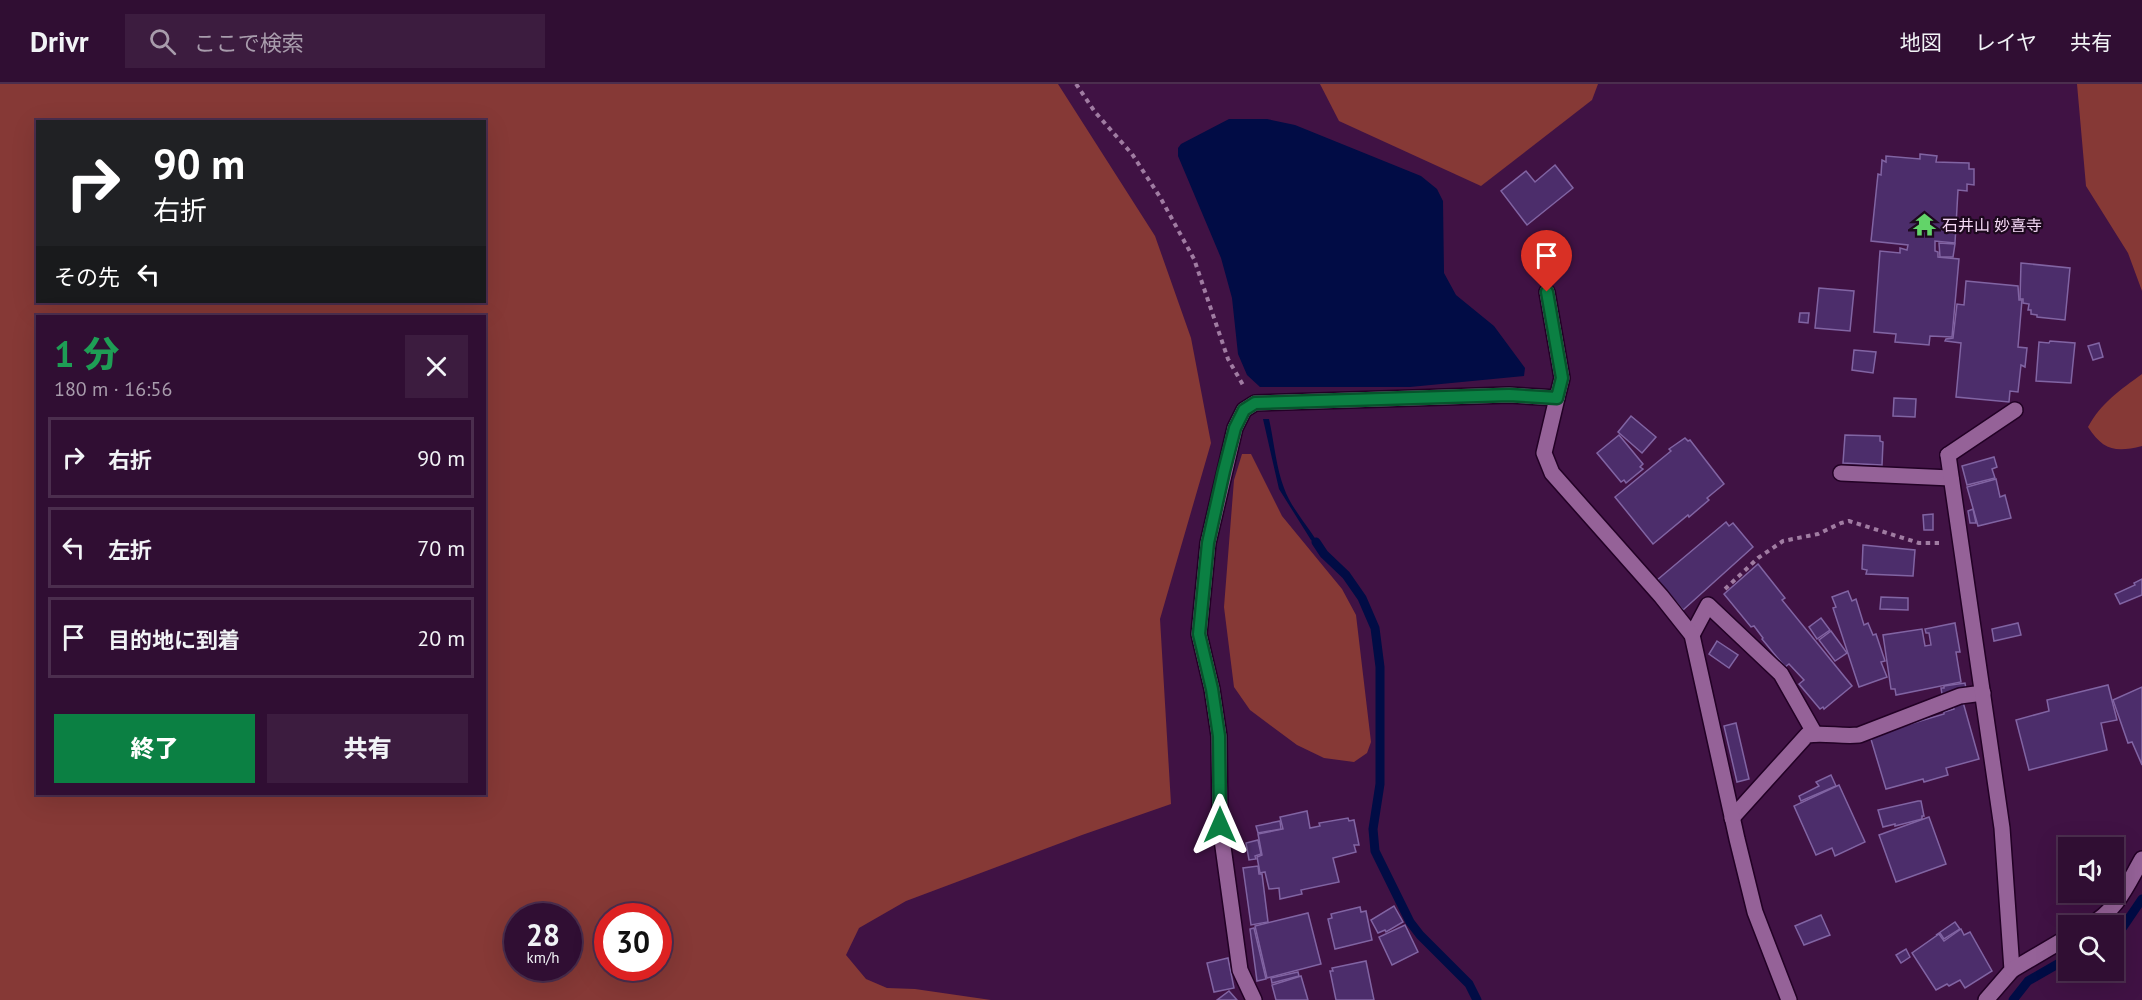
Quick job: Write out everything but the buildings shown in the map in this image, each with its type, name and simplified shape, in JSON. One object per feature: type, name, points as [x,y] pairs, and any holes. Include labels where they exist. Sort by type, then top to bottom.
[{"type":"street","points":[[1547,292],[1562,378],[1544,453],[1552,473],[1661,596],[1692,635],[1755,912],[1789,1000]]},
{"type":"street","points":[[1254,1000],[1240,970],[1220,825],[1219,736],[1212,689],[1199,634],[1208,543],[1235,428],[1244,410],[1255,403],[1509,395],[1557,398]]},
{"type":"street","points":[[2012,970],[2002,828],[1948,455],[2015,410]]},
{"type":"street","points":[[1841,473],[1951,478]]},
{"type":"street","points":[[1692,635],[1708,604],[1781,674],[1815,734]]},
{"type":"street","points":[[1732,818],[1807,735],[1843,737],[1859,735],[1960,696],[1983,693]]},
{"type":"street","points":[[2107,915],[2117,904],[2142,859]]},
{"type":"street","points":[[1986,1000],[2012,970],[2058,944]]},
{"type":"path","points":[[1076,84],[1095,112],[1132,154],[1160,197],[1194,259],[1228,359],[1255,403]]},
{"type":"path","points":[[1708,604],[1758,558],[1783,541],[1818,534],[1849,521],[1919,543],[1960,543]]},
{"type":"shaded area","points":[[0,84],[1058,84],[1155,236],[1191,338],[1211,443],[1160,619],[1171,804],[906,901],[859,928],[846,955],[866,979],[887,988],[915,989],[991,1000],[0,1000]]},
{"type":"shaded area","points":[[1320,84],[1598,84],[1592,100],[1481,186],[1339,121]]},
{"type":"shaded area","points":[[2077,84],[2142,84],[2142,291],[2128,253],[2086,186]]},
{"type":"shaded area","points":[[1229,119],[1267,119],[1295,125],[1421,176],[1437,189],[1443,201],[1444,273],[1456,295],[1494,326],[1525,368],[1524,376],[1410,387],[1260,387],[1247,375],[1238,354],[1232,298],[1221,258],[1178,156],[1178,148],[1181,144]]},
{"type":"shaded area","points":[[2142,374],[2142,446],[2124,449],[2110,448],[2099,441],[2088,427],[2105,404]]},
{"type":"shaded area","points":[[1263,419],[1269,419],[1284,488],[1322,551],[1311,540],[1279,489]]},
{"type":"shaded area","points":[[1242,454],[1251,454],[1282,516],[1342,589],[1356,615],[1371,742],[1367,753],[1354,762],[1324,758],[1297,745],[1250,710],[1234,687],[1224,607],[1234,480]]},
{"type":"waterway","points":[[1316,542],[1324,554],[1346,575],[1362,598],[1375,628],[1380,667],[1380,784],[1373,829],[1375,851],[1410,922],[1469,984],[1477,1000]]},
{"type":"waterway","points":[[2124,926],[2142,899]]},
{"type":"waterway","points":[[2013,1000],[2028,981],[2058,964]]},
{"type":"place","name":"石井山 妙喜寺","points":[[1924,225]]},
{"type":"route","points":[[1220,825],[1219,736],[1212,689],[1199,634],[1208,543],[1235,428],[1244,410],[1255,403],[1509,395],[1557,398],[1562,378],[1547,292]]}]
